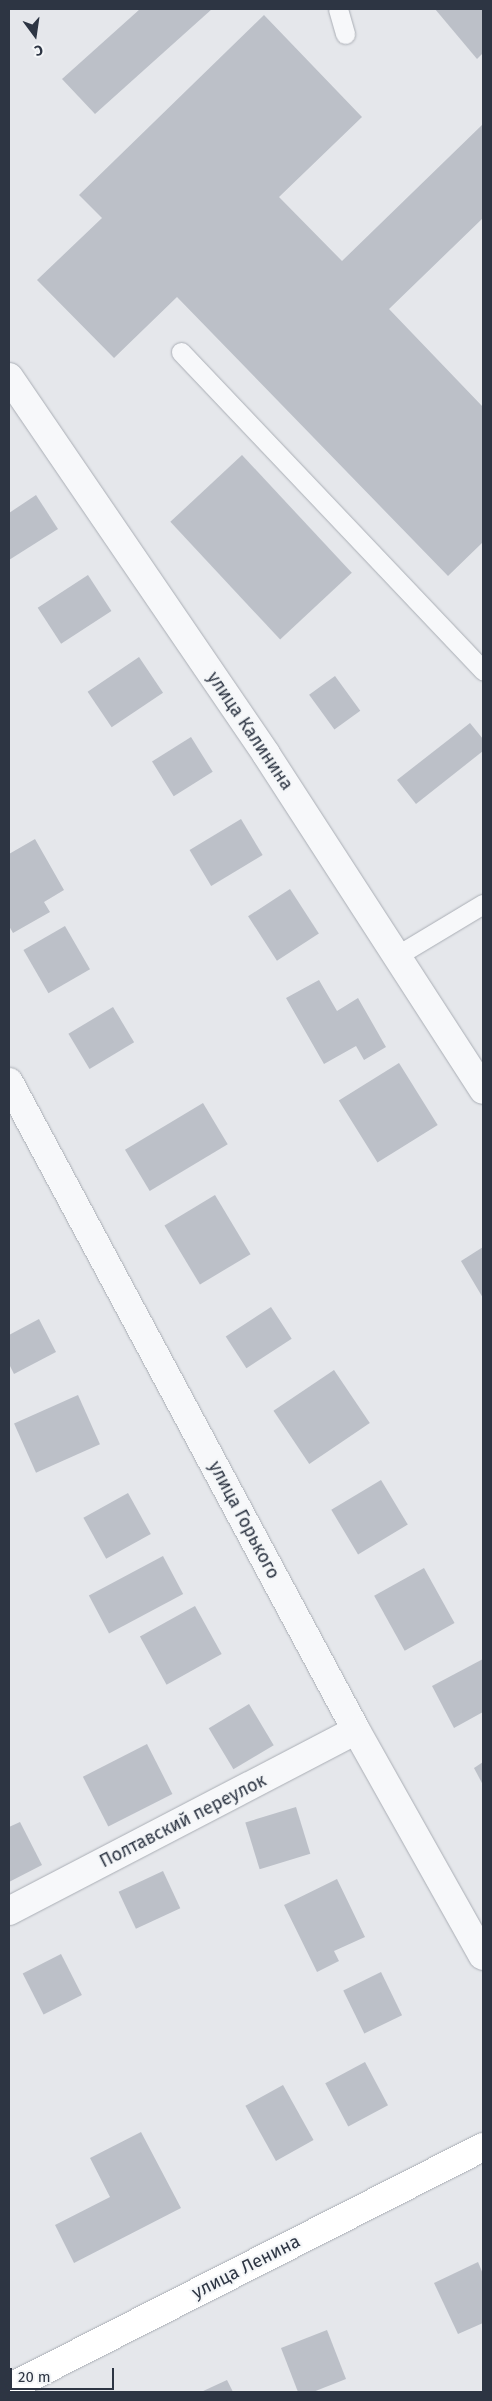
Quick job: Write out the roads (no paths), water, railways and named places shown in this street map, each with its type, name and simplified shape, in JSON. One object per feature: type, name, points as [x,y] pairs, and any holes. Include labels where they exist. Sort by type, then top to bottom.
[{"type":"street","name":"улица Калинина","points":[[9,378],[266,754],[398,955],[483,1090]]},
{"type":"street","name":"улица Горького","points":[[9,1082],[356,1730],[483,1956]]},
{"type":"street","name":"Полтавский переулок","points":[[9,1911],[356,1730]]},
{"type":"street","name":"улица Ленина","points":[[9,2388],[483,2147]]},
{"type":"lane","points":[[338,9],[345,34]]},
{"type":"lane","points":[[181,352],[483,670]]},
{"type":"lane","points":[[398,955],[483,904]]}]
